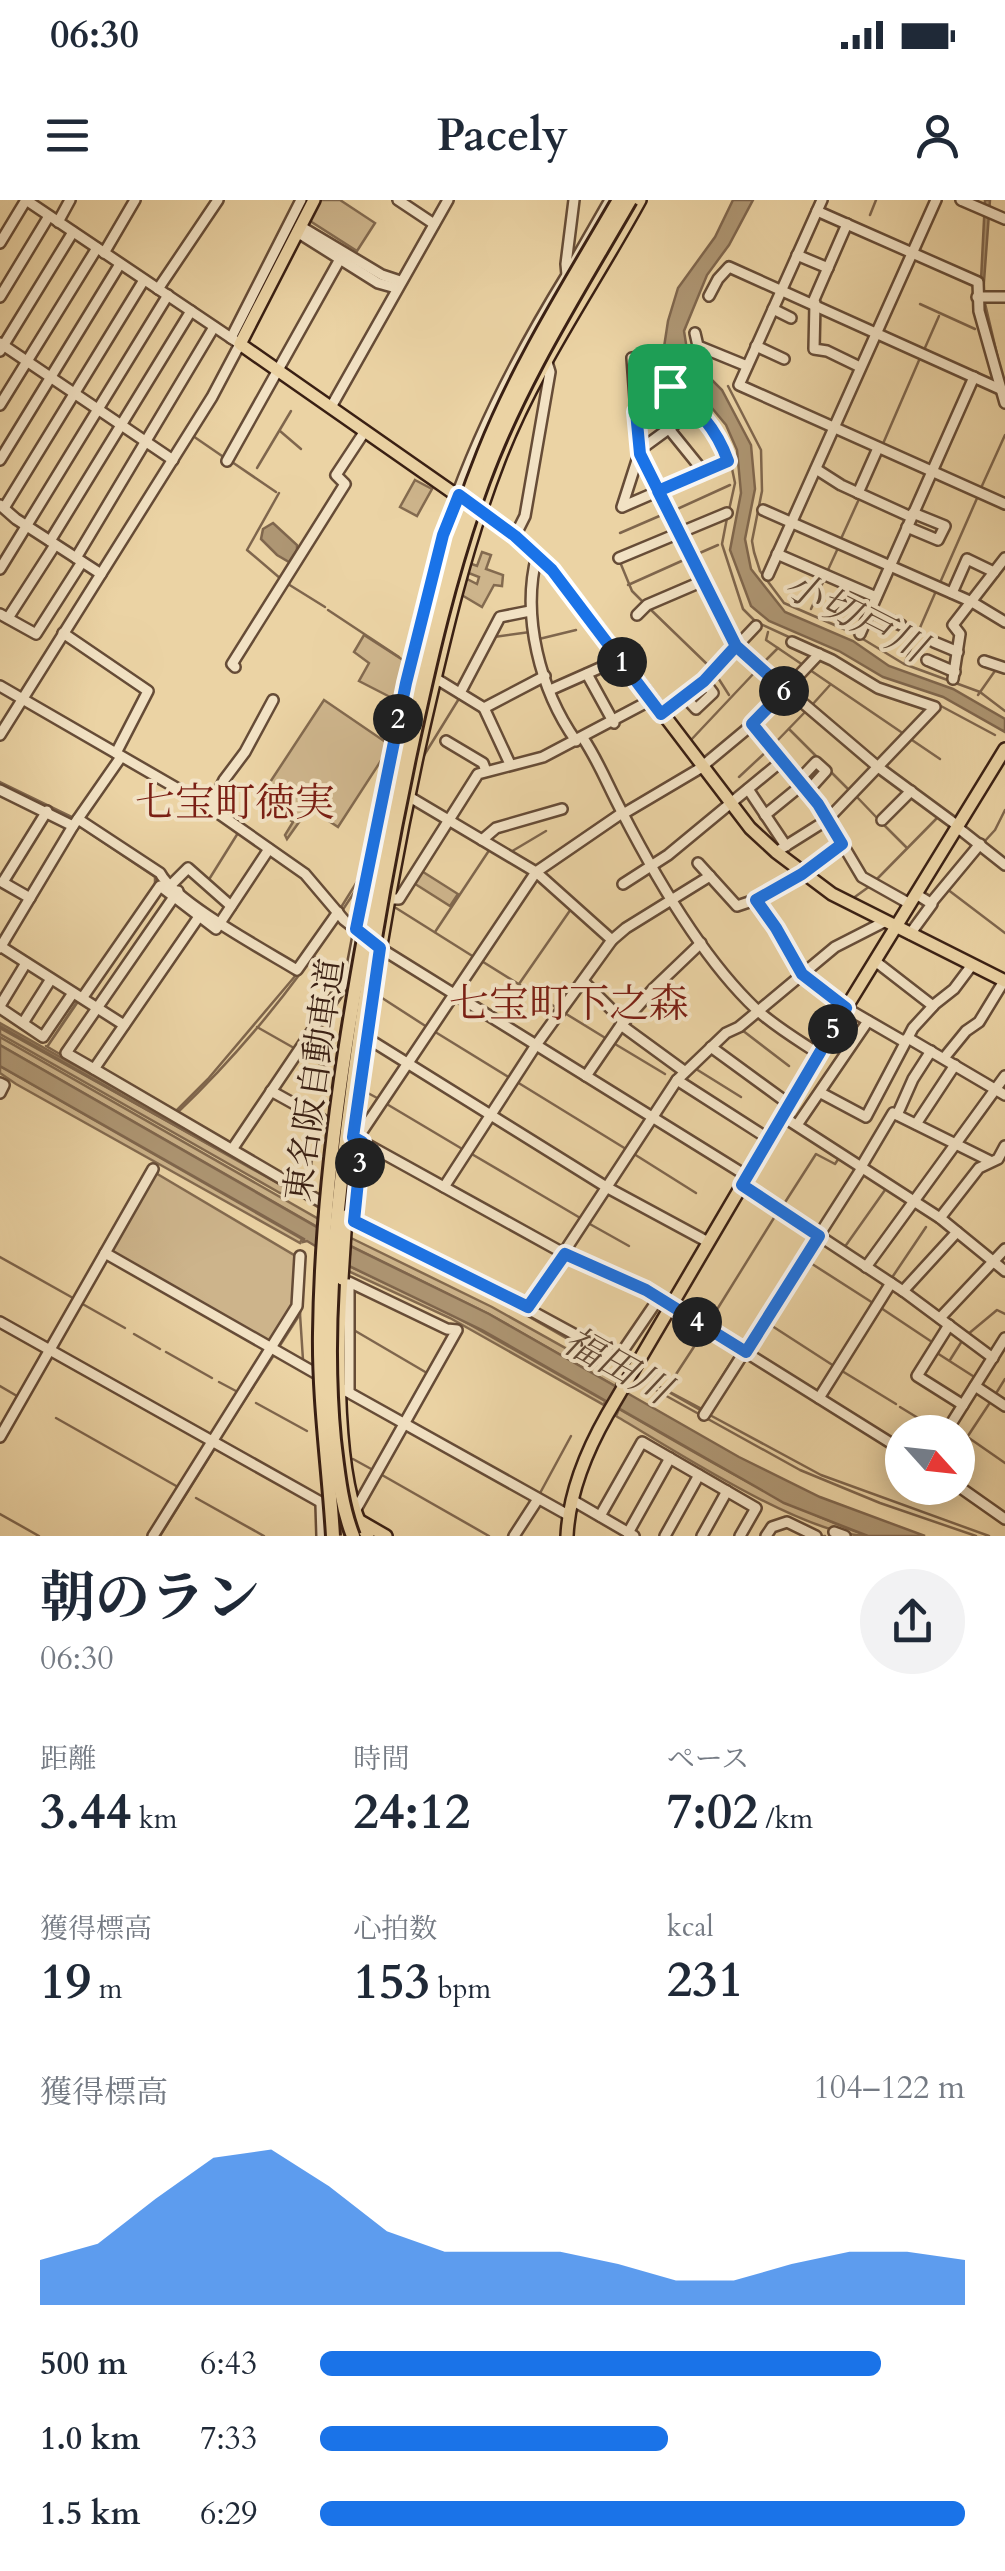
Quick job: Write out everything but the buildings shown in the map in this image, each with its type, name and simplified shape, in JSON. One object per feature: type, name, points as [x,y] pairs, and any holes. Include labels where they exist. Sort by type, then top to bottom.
[{"type":"highway","name":"東名阪自動車道","points":[[332,1536],[320,1366],[325,1234],[358,978],[405,730],[445,564],[485,450],[538,340],[619,200]]},
{"type":"highway","name":"東名阪自動車道","points":[[353,1536],[342,1503],[332,1423],[331,1277],[356,1052],[405,778],[446,597],[494,453],[546,344],[630,200]]},
{"type":"main road","points":[[314,200],[236,341],[459,495],[537,555],[565,585],[750,828],[781,849],[801,874],[1004,981]]},
{"type":"main road","points":[[368,1536],[356,1515],[342,1432],[344,1390],[337,1327],[366,1038],[408,796],[435,678],[481,511],[506,444],[547,362],[640,200]]},
{"type":"main road","points":[[567,1536],[568,1515],[586,1456],[664,1302],[708,1242],[875,961],[890,924],[913,899],[1005,750]]},
{"type":"main road","points":[[356,1515],[386,1536]]},
{"type":"street","points":[[0,242],[26,200],[236,341]]},
{"type":"street","points":[[0,297],[70,200]]},
{"type":"street","points":[[0,405],[135,200]]},
{"type":"street","points":[[158,289],[218,200]]},
{"type":"street","points":[[0,735],[212,397],[301,200]]},
{"type":"street","points":[[398,200],[434,224]]},
{"type":"street","points":[[331,408],[448,200]]},
{"type":"street","points":[[567,275],[574,200]]},
{"type":"street","points":[[233,1148],[352,973],[406,683],[443,535],[505,385],[610,200]]},
{"type":"street","points":[[822,200],[739,385],[1005,504]]},
{"type":"street","points":[[768,575],[936,200]]},
{"type":"street","points":[[962,200],[1005,219]]},
{"type":"street","points":[[817,211],[978,282],[998,358],[1003,395]]},
{"type":"street","points":[[847,224],[814,303],[814,349],[860,366]]},
{"type":"street","points":[[298,229],[378,282],[398,285]]},
{"type":"street","points":[[298,229],[398,285]]},
{"type":"street","points":[[73,232],[1,346],[172,460]]},
{"type":"street","points":[[797,255],[828,268]]},
{"type":"street","points":[[227,461],[340,259]]},
{"type":"street","points":[[0,460],[120,264]]},
{"type":"street","points":[[710,296],[729,267],[876,331],[974,377],[1003,395]]},
{"type":"street","points":[[101,574],[2,506],[144,280]]},
{"type":"street","points":[[0,569],[168,296]]},
{"type":"street","points":[[980,297],[1005,297]]},
{"type":"street","points":[[773,309],[791,318]]},
{"type":"street","points":[[191,312],[53,543],[3,617],[36,634],[214,327]]},
{"type":"street","points":[[695,333],[698,346],[748,366]]},
{"type":"street","points":[[756,346],[784,359]]},
{"type":"street","points":[[697,408],[640,452],[622,507],[658,491],[703,471],[728,461],[719,436],[697,408],[670,386],[655,356],[632,358],[640,452],[658,491],[678,532],[736,646],[878,766],[1005,865]]},
{"type":"street","points":[[515,536],[525,516],[532,480],[550,372],[547,362]]},
{"type":"street","points":[[860,634],[974,377]]},
{"type":"street","points":[[636,412],[670,386]]},
{"type":"street","points":[[669,429],[703,471]]},
{"type":"street","points":[[235,667],[232,664],[345,484],[336,475],[365,431]]},
{"type":"street","points":[[858,493],[878,448]]},
{"type":"street","points":[[816,469],[910,519]]},
{"type":"street","points":[[763,510],[972,602],[1005,622]]},
{"type":"street","points":[[619,558],[727,513]]},
{"type":"street","points":[[777,554],[876,598]]},
{"type":"street","points":[[537,555],[531,576],[530,610],[545,676],[562,722],[600,763],[600,771],[622,814],[701,942],[758,1011],[840,1066]]},
{"type":"street","points":[[927,660],[954,676],[960,634],[953,625],[1005,558]]},
{"type":"street","points":[[952,593],[968,559],[994,572]]},
{"type":"street","points":[[637,615],[647,605],[703,581]]},
{"type":"street","points":[[460,693],[500,617],[530,610]]},
{"type":"street","points":[[870,612],[901,625]]},
{"type":"street","points":[[661,714],[704,681],[756,626]]},
{"type":"street","points":[[63,634],[148,691],[118,755],[0,947],[124,1025]]},
{"type":"street","points":[[748,789],[766,815],[781,849],[827,820],[935,707],[870,684],[792,642]]},
{"type":"street","points":[[934,642],[958,652]]},
{"type":"street","points":[[357,1139],[536,872],[702,766],[752,724],[819,654]]},
{"type":"street","points":[[550,690],[620,659]]},
{"type":"street","points":[[984,661],[1005,668]]},
{"type":"street","points":[[587,674],[614,722]]},
{"type":"street","points":[[484,708],[545,676]]},
{"type":"street","points":[[435,678],[484,708],[510,764]]},
{"type":"street","points":[[684,696],[696,709],[713,694],[704,681]]},
{"type":"street","points":[[0,686],[210,808],[305,874],[338,912],[380,948],[653,1117],[993,1358]]},
{"type":"street","points":[[210,808],[273,700]]},
{"type":"street","points":[[389,899],[399,899],[478,774],[543,757],[651,700]]},
{"type":"street","points":[[752,724],[803,785],[862,877],[931,903]]},
{"type":"street","points":[[446,741],[482,763],[486,771]]},
{"type":"street","points":[[623,884],[653,865],[782,760]]},
{"type":"street","points":[[766,815],[803,785]]},
{"type":"street","points":[[0,790],[76,822],[160,873],[198,918],[216,930],[269,848]]},
{"type":"street","points":[[882,820],[910,791]]},
{"type":"street","points":[[408,796],[536,872],[612,940]]},
{"type":"street","points":[[482,840],[496,828],[562,810]]},
{"type":"street","points":[[30,898],[2,881],[46,811]]},
{"type":"street","points":[[698,863],[737,906],[756,900],[801,874],[842,844]]},
{"type":"street","points":[[910,934],[980,844]]},
{"type":"street","points":[[26,964],[0,1007],[44,1037],[188,868],[231,906]]},
{"type":"street","points":[[444,1187],[536,1045],[612,940],[710,876]]},
{"type":"street","points":[[192,902],[206,885]]},
{"type":"street","points":[[169,888],[220,924],[298,970],[338,912]]},
{"type":"street","points":[[169,888],[66,1053],[350,1219],[528,1307],[618,1358],[664,1302]]},
{"type":"street","points":[[756,900],[802,974],[846,1008],[903,1041],[908,1038]]},
{"type":"street","points":[[94,1069],[198,918]]},
{"type":"street","points":[[528,1307],[684,1071],[835,947],[890,924]]},
{"type":"street","points":[[586,1076],[623,1024],[701,942]]},
{"type":"street","points":[[875,961],[933,1006]]},
{"type":"street","points":[[821,1093],[866,1117],[908,1038],[972,964]]},
{"type":"street","points":[[23,1023],[51,979]]},
{"type":"street","points":[[583,981],[623,1024],[684,1071]]},
{"type":"street","points":[[944,1058],[966,1031],[979,1022],[1004,981]]},
{"type":"street","points":[[797,1126],[868,1021]]},
{"type":"street","points":[[366,1038],[608,1188],[708,1242]]},
{"type":"street","points":[[908,1038],[1000,1093]]},
{"type":"street","points":[[711,1047],[786,1110],[797,1126],[940,1218],[1005,1271]]},
{"type":"street","points":[[704,1415],[931,1051]]},
{"type":"street","points":[[916,1124],[955,1065]]},
{"type":"street","points":[[866,1267],[956,1144],[1000,1093],[1005,1076]]},
{"type":"street","points":[[677,1080],[768,1139]]},
{"type":"street","points":[[0,1083],[4,1085],[0,1092]]},
{"type":"street","points":[[271,1091],[565,1254],[664,1302],[885,1439]]},
{"type":"street","points":[[872,1104],[998,1161]]},
{"type":"street","points":[[940,1218],[979,1168],[998,1161],[1005,1146]]},
{"type":"street","points":[[0,1437],[153,1169]]},
{"type":"street","points":[[902,1291],[958,1232]]},
{"type":"street","points":[[963,1404],[916,1376],[945,1322],[1005,1249]]},
{"type":"street","points":[[105,1253],[568,1515]]},
{"type":"street","points":[[153,1536],[216,1445],[296,1306],[300,1256]]},
{"type":"street","points":[[0,1322],[321,1504],[356,1515],[457,1330],[447,1329],[349,1282],[344,1390]]},
{"type":"street","points":[[819,1398],[891,1283]]},
{"type":"street","points":[[956,1415],[1005,1338]]},
{"type":"street","points":[[975,1386],[1005,1406]]},
{"type":"street","points":[[600,1516],[642,1442],[756,1508],[740,1536]]},
{"type":"street","points":[[572,1500],[624,1533],[670,1458]]},
{"type":"street","points":[[680,1536],[667,1533],[700,1475]]},
{"type":"street","points":[[702,1536],[728,1491]]},
{"type":"street","points":[[975,1498],[1005,1519]]},
{"type":"street","points":[[514,1536],[538,1499]]},
{"type":"street","points":[[321,1504],[322,1536]]},
{"type":"street","points":[[766,1536],[772,1527],[787,1522],[816,1536]]},
{"type":"shaded area","points":[[317,200],[340,200],[375,223],[357,251],[307,219]]},
{"type":"shaded area","points":[[733,200],[753,200],[729,245],[707,275],[684,331],[688,356],[722,390],[751,445],[755,489],[745,539],[751,569],[785,612],[853,641],[889,666],[953,689],[1005,719],[1005,732],[943,697],[883,677],[839,651],[769,621],[751,606],[730,550],[741,493],[737,450],[726,425],[674,371],[664,347],[678,288],[715,237]]},
{"type":"shaded area","points":[[985,200],[990,200],[983,295],[1005,388],[980,300]]},
{"type":"shaded area","points":[[415,480],[432,489],[417,516],[400,507]]},
{"type":"shaded area","points":[[273,523],[297,545],[289,562],[261,539],[263,529]]},
{"type":"shaded area","points":[[482,552],[491,555],[486,569],[503,575],[502,586],[494,585],[482,607],[460,594],[465,578],[477,584],[479,577],[466,572],[469,563],[477,566]]},
{"type":"shaded area","points":[[364,635],[406,662],[396,700],[359,681],[369,663],[354,652]]},
{"type":"shaded area","points":[[324,700],[387,743],[384,756],[338,827],[309,808],[287,839],[285,835],[293,822],[259,799]]},
{"type":"shaded area","points":[[0,782],[72,817],[161,880],[47,1047],[155,884],[155,877],[70,820],[0,786]]},
{"type":"shaded area","points":[[420,870],[458,894],[450,906],[412,882]]},
{"type":"shaded area","points":[[0,1023],[301,1193],[280,1193],[0,1034],[0,1028],[221,1151]]},
{"type":"shaded area","points":[[0,1037],[322,1221],[321,1229],[0,1045]]},
{"type":"shaded area","points":[[0,1045],[348,1245],[489,1314],[739,1457],[820,1497],[925,1536],[868,1536],[784,1503],[482,1330],[303,1242],[304,1239],[0,1066]]},
{"type":"shaded area","points":[[0,1066],[302,1239],[300,1243],[16,1084],[0,1073]]},
{"type":"shaded area","points":[[154,1172],[299,1258],[296,1302],[270,1343],[108,1253]]},
{"type":"shaded area","points":[[349,1237],[492,1307],[619,1378],[615,1386],[489,1314],[349,1245]]},
{"type":"shaded area","points":[[794,1260],[704,1412],[651,1382],[702,1409]]},
{"type":"shaded area","points":[[347,1265],[453,1315],[605,1401],[604,1405],[450,1318],[346,1270]]},
{"type":"shaded area","points":[[619,1409],[772,1494],[868,1536],[810,1522],[740,1489],[616,1416]]},
{"type":"waterway","points":[[870,215],[876,200]]},
{"type":"waterway","points":[[920,304],[975,329]]},
{"type":"waterway","points":[[924,350],[939,316]]},
{"type":"waterway","points":[[499,387],[525,336]]},
{"type":"waterway","points":[[882,446],[920,358]]},
{"type":"waterway","name":"小切戸川","points":[[728,386],[761,450],[762,491],[752,541],[754,552],[760,571],[784,603],[853,633],[904,664],[980,692],[1005,711]]},
{"type":"waterway","points":[[487,411],[493,399]]},
{"type":"waterway","points":[[257,468],[291,411]]},
{"type":"waterway","points":[[280,431],[301,449]]},
{"type":"waterway","points":[[720,431],[727,447]]},
{"type":"waterway","points":[[981,488],[1005,435]]},
{"type":"waterway","points":[[193,436],[225,458]]},
{"type":"waterway","points":[[232,462],[276,492]]},
{"type":"waterway","points":[[729,510],[735,483],[731,464]]},
{"type":"waterway","points":[[673,511],[730,485]]},
{"type":"waterway","points":[[279,493],[247,550],[281,579]]},
{"type":"waterway","points":[[939,585],[978,496]]},
{"type":"waterway","points":[[840,541],[859,499]]},
{"type":"waterway","points":[[620,533],[664,514]]},
{"type":"waterway","points":[[727,518],[722,544],[743,609],[756,622],[791,638]]},
{"type":"waterway","points":[[695,555],[718,545]]},
{"type":"waterway","name":"小切戸川","points":[[827,572],[838,548]]},
{"type":"waterway","points":[[628,585],[686,559]]},
{"type":"waterway","points":[[620,562],[632,591],[643,602]]},
{"type":"waterway","name":"小切戸川","points":[[811,609],[824,580]]},
{"type":"waterway","points":[[288,584],[325,607]]},
{"type":"waterway","name":"小切戸川","points":[[905,662],[936,591]]},
{"type":"waterway","points":[[649,608],[710,667]]},
{"type":"waterway","points":[[328,610],[399,657]]},
{"type":"waterway","points":[[539,639],[576,630]]},
{"type":"waterway","points":[[494,637],[530,632]]},
{"type":"waterway","points":[[768,632],[766,640],[803,665]]},
{"type":"waterway","points":[[763,663],[778,648]]},
{"type":"waterway","points":[[978,695],[997,668]]},
{"type":"waterway","points":[[810,670],[904,734]]},
{"type":"waterway","points":[[690,741],[756,671]]},
{"type":"waterway","points":[[715,673],[729,695]]},
{"type":"waterway","points":[[878,683],[932,701]]},
{"type":"waterway","points":[[812,705],[830,685]]},
{"type":"waterway","points":[[418,778],[423,757],[460,697]]},
{"type":"waterway","points":[[939,705],[995,735]]},
{"type":"waterway","points":[[774,744],[806,711]]},
{"type":"waterway","points":[[789,729],[818,758]]},
{"type":"waterway","points":[[909,738],[940,759]]},
{"type":"waterway","points":[[739,777],[769,749]]},
{"type":"waterway","points":[[830,771],[849,790]]},
{"type":"waterway","points":[[856,796],[878,819]]},
{"type":"waterway","points":[[984,842],[1005,810]]},
{"type":"waterway","points":[[877,879],[938,817]]},
{"type":"waterway","points":[[884,825],[906,847]]},
{"type":"waterway","points":[[509,853],[546,831]]},
{"type":"waterway","points":[[208,881],[238,833]]},
{"type":"waterway","points":[[435,932],[490,849]]},
{"type":"waterway","points":[[340,909],[360,877]]},
{"type":"waterway","points":[[342,911],[359,885]]},
{"type":"waterway","points":[[852,899],[870,886]]},
{"type":"waterway","points":[[947,889],[1005,933]]},
{"type":"waterway","points":[[396,908],[474,957]]},
{"type":"waterway","points":[[519,984],[571,909]]},
{"type":"waterway","points":[[1,938],[11,922]]},
{"type":"waterway","points":[[178,1112],[260,1024],[333,927]]},
{"type":"waterway","points":[[316,957],[345,975]]},
{"type":"waterway","points":[[480,960],[557,1008]]},
{"type":"waterway","points":[[176,1111],[296,975]]},
{"type":"waterway","points":[[379,996],[427,1027]]},
{"type":"waterway","points":[[563,1012],[607,1039]]},
{"type":"waterway","points":[[0,1027],[281,1185]]},
{"type":"waterway","points":[[257,1027],[294,1048]]},
{"type":"waterway","points":[[432,1030],[510,1078]]},
{"type":"waterway","points":[[742,1030],[789,1066]]},
{"type":"waterway","points":[[615,1044],[665,1074]]},
{"type":"waterway","points":[[46,1046],[65,1057]]},
{"type":"waterway","points":[[301,1053],[329,1069]]},
{"type":"waterway","points":[[696,1069],[741,1097]]},
{"type":"waterway","points":[[517,1082],[626,1149]]},
{"type":"waterway","points":[[366,1092],[379,1099]]},
{"type":"waterway","points":[[385,1103],[464,1150]]},
{"type":"waterway","points":[[308,1189],[317,1122]]},
{"type":"waterway","points":[[470,1153],[582,1219]]},
{"type":"waterway","points":[[634,1154],[696,1193]]},
{"type":"waterway","points":[[782,1207],[816,1154],[835,1164],[839,1158]]},
{"type":"waterway","points":[[844,1248],[885,1190]]},
{"type":"waterway","points":[[306,1200],[321,1209]]},
{"type":"waterway","points":[[708,1324],[777,1213]]},
{"type":"waterway","points":[[588,1223],[629,1246]]},
{"type":"waterway","points":[[891,1279],[926,1227]]},
{"type":"waterway","name":"福田川","points":[[382,1242],[488,1293],[611,1364]]},
{"type":"waterway","points":[[0,1257],[73,1298]]},
{"type":"waterway","points":[[809,1262],[873,1303]]},
{"type":"waterway","points":[[79,1302],[125,1328]]},
{"type":"waterway","points":[[279,1347],[301,1306]]},
{"type":"waterway","points":[[881,1308],[932,1342]]},
{"type":"waterway","points":[[967,1335],[997,1310],[1005,1314]]},
{"type":"waterway","points":[[300,1314],[303,1360]]},
{"type":"waterway","points":[[769,1324],[834,1366]]},
{"type":"waterway","points":[[352,1329],[427,1373]]},
{"type":"waterway","name":"福田川","points":[[667,1388],[703,1333]]},
{"type":"waterway","points":[[134,1334],[160,1349]]},
{"type":"waterway","points":[[950,1360],[962,1341]]},
{"type":"waterway","points":[[166,1352],[212,1378]]},
{"type":"waterway","points":[[937,1353],[976,1378]]},
{"type":"waterway","points":[[218,1441],[274,1355]]},
{"type":"waterway","points":[[842,1371],[896,1404]]},
{"type":"waterway","points":[[995,1395],[1005,1379]]},
{"type":"waterway","points":[[219,1382],[236,1391]]},
{"type":"waterway","points":[[0,1386],[17,1396]]},
{"type":"waterway","name":"福田川","points":[[652,1388],[800,1470],[976,1536]]},
{"type":"waterway","points":[[975,1425],[991,1401]]},
{"type":"waterway","points":[[256,1403],[307,1431]]},
{"type":"waterway","points":[[900,1407],[913,1415]]},
{"type":"waterway","points":[[708,1414],[821,1475],[989,1536]]},
{"type":"waterway","points":[[56,1418],[178,1487]]},
{"type":"waterway","points":[[539,1495],[571,1436]]},
{"type":"waterway","points":[[975,1442],[1005,1463]]},
{"type":"waterway","points":[[160,1536],[215,1448]]},
{"type":"waterway","points":[[353,1459],[373,1470]]},
{"type":"waterway","points":[[382,1475],[489,1536]]},
{"type":"waterway","points":[[196,1498],[264,1536]]},
{"type":"waterway","points":[[0,1514],[39,1536]]},
{"type":"waterway","points":[[508,1536],[515,1526]]},
{"type":"district","name":"七宝町徳実","points":[[235,803]]},
{"type":"district","name":"七宝町下之森","points":[[569,1004]]},
{"type":"route","points":[[670,386],[636,412],[640,454],[658,491],[703,581],[714,604],[736,646],[704,681],[661,714],[565,585],[515,536],[459,495],[443,535],[396,726],[356,929],[380,948],[353,1137],[362,1142],[354,1221],[528,1307],[565,1254],[646,1290],[746,1352],[819,1236],[742,1185],[846,1008],[802,974],[756,900],[802,874],[842,844],[818,804],[752,724],[785,690],[736,646],[658,491],[728,461],[709,422],[670,386]]}]
